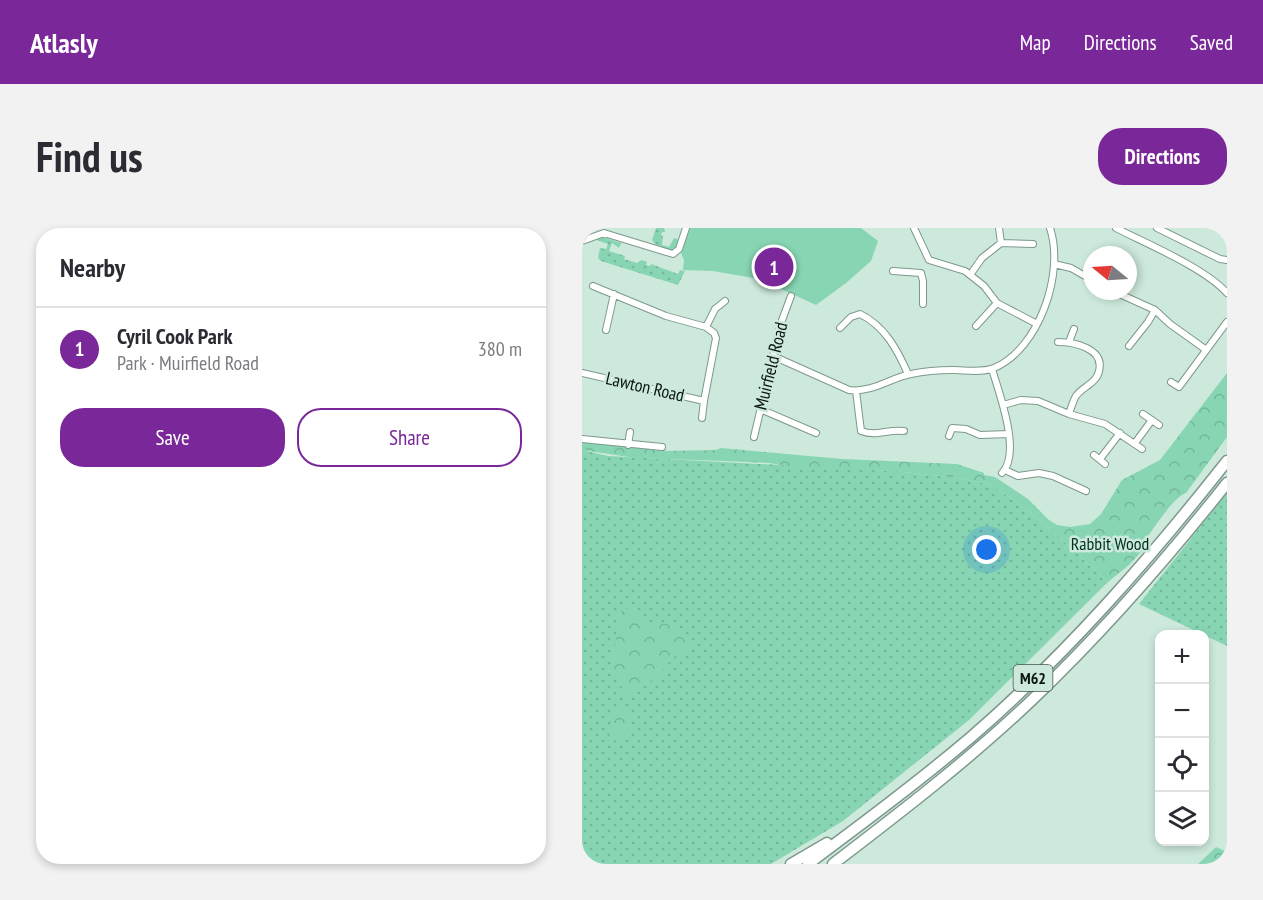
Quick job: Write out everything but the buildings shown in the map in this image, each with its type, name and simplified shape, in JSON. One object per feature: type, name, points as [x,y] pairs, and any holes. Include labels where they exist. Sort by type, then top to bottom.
[{"type":"highway","name":"M62","points":[[808,864],[970,737],[1068,645],[1165,539],[1227,460]]},
{"type":"highway","name":"M62","points":[[832,864],[900,813],[978,749],[1032,700],[1153,574],[1227,483]]},
{"type":"highway","points":[[791,864],[877,812]]},
{"type":"highway","points":[[838,864],[900,813]]},
{"type":"street","points":[[582,242],[604,233],[673,254],[679,249],[686,228]]},
{"type":"street","points":[[914,228],[929,260]]},
{"type":"street","points":[[999,228],[1001,243]]},
{"type":"street","points":[[773,356],[856,391],[869,389],[908,374],[929,370],[992,369],[1010,359],[1024,344],[1037,324],[1050,295],[1054,264],[1053,236],[1050,228]]},
{"type":"street","points":[[1116,228],[1194,268],[1221,286],[1227,293]]},
{"type":"street","points":[[1157,228],[1220,259],[1227,260]]},
{"type":"street","points":[[970,275],[982,258],[1001,243],[1033,244]]},
{"type":"street","points":[[923,304],[921,273],[929,260]]},
{"type":"street","points":[[929,260],[941,262],[970,275],[984,286],[997,303],[1037,324]]},
{"type":"street","points":[[1054,264],[1071,268],[1083,275]]},
{"type":"street","points":[[893,271],[921,273]]},
{"type":"street","points":[[593,286],[666,316],[706,327],[715,309],[725,301]]},
{"type":"street","points":[[606,330],[614,294]]},
{"type":"street","name":"Muirfield Road","points":[[754,437],[781,322],[791,296]]},
{"type":"street","points":[[1133,300],[1155,310],[1170,324],[1205,349]]},
{"type":"street","points":[[976,326],[997,303]]},
{"type":"street","points":[[1129,346],[1155,310]]},
{"type":"street","points":[[840,328],[851,317],[860,314],[867,317],[883,331],[897,349],[908,374]]},
{"type":"street","points":[[1171,382],[1179,387],[1227,322]]},
{"type":"street","name":"Lawton Road","points":[[582,373],[704,401],[716,338],[714,333],[706,327]]},
{"type":"street","points":[[1069,342],[1074,329]]},
{"type":"street","points":[[1058,342],[1069,342],[1091,350],[1097,357],[1100,372],[1077,395],[1069,414]]},
{"type":"street","points":[[992,369],[1009,434],[1010,449],[1003,472],[1018,476],[1046,474],[1086,490]]},
{"type":"street","points":[[856,391],[861,431],[877,434],[890,429],[904,431]]},
{"type":"street","points":[[1003,405],[1021,400],[1038,401],[1069,414],[1105,424],[1142,448]]},
{"type":"street","points":[[702,418],[704,401]]},
{"type":"street","points":[[760,409],[816,433]]},
{"type":"street","points":[[1143,414],[1159,425]]},
{"type":"street","points":[[1135,444],[1152,420]]},
{"type":"street","points":[[946,422],[952,428],[966,429],[980,435],[1009,434]]},
{"type":"street","points":[[949,436],[952,428]]},
{"type":"street","points":[[628,445],[630,432]]},
{"type":"street","points":[[1094,455],[1103,461],[1120,433]]},
{"type":"street","points":[[582,439],[662,447]]},
{"type":"green space","points":[[656,228],[664,228],[665,232],[661,235],[663,236],[662,245],[669,247],[674,238],[679,240],[676,247],[670,250],[655,244],[652,240]]},
{"type":"green space","points":[[690,228],[861,228],[878,241],[871,261],[816,305],[759,279],[713,271],[683,270],[684,260],[681,253]]},
{"type":"green space","points":[[603,237],[621,243],[619,248],[612,243],[609,251],[625,256],[624,259],[637,263],[642,260],[647,262],[646,265],[651,264],[678,274],[680,270],[685,271],[678,285],[601,261],[598,258],[600,248],[606,249],[608,244],[596,240]]},
{"type":"green space","name":"Rabbit Wood","points":[[1227,373],[1227,437],[1186,493],[1176,500],[1161,518],[1148,536],[1149,543],[1130,564],[1108,582],[1048,527],[1014,500],[988,484],[958,478],[894,471],[636,458],[582,450],[582,441],[664,451],[721,448],[842,459],[957,464],[995,477],[1028,499],[1049,520],[1057,525],[1070,527],[1090,524],[1101,514],[1122,480],[1160,460]]},
{"type":"green space","points":[[582,450],[608,456],[894,471],[958,478],[988,484],[1014,500],[1048,527],[1108,582],[969,720],[843,821],[771,864],[582,864]]},
{"type":"green space","points":[[1227,493],[1227,646],[1209,637],[1209,630],[1193,630],[1139,604]]},
{"type":"green space","points":[[628,608],[652,623],[667,624],[694,641],[692,648],[672,658],[659,675],[629,698],[617,680],[611,659],[616,640],[616,614]]},
{"type":"green space","points":[[618,706],[629,707],[630,724],[626,735],[612,742],[607,732]]},
{"type":"green space","points":[[1216,847],[1227,852],[1227,864],[1198,864]]},
{"type":"place","name":"Cyril Cook Park","points":[[774,267]]}]
